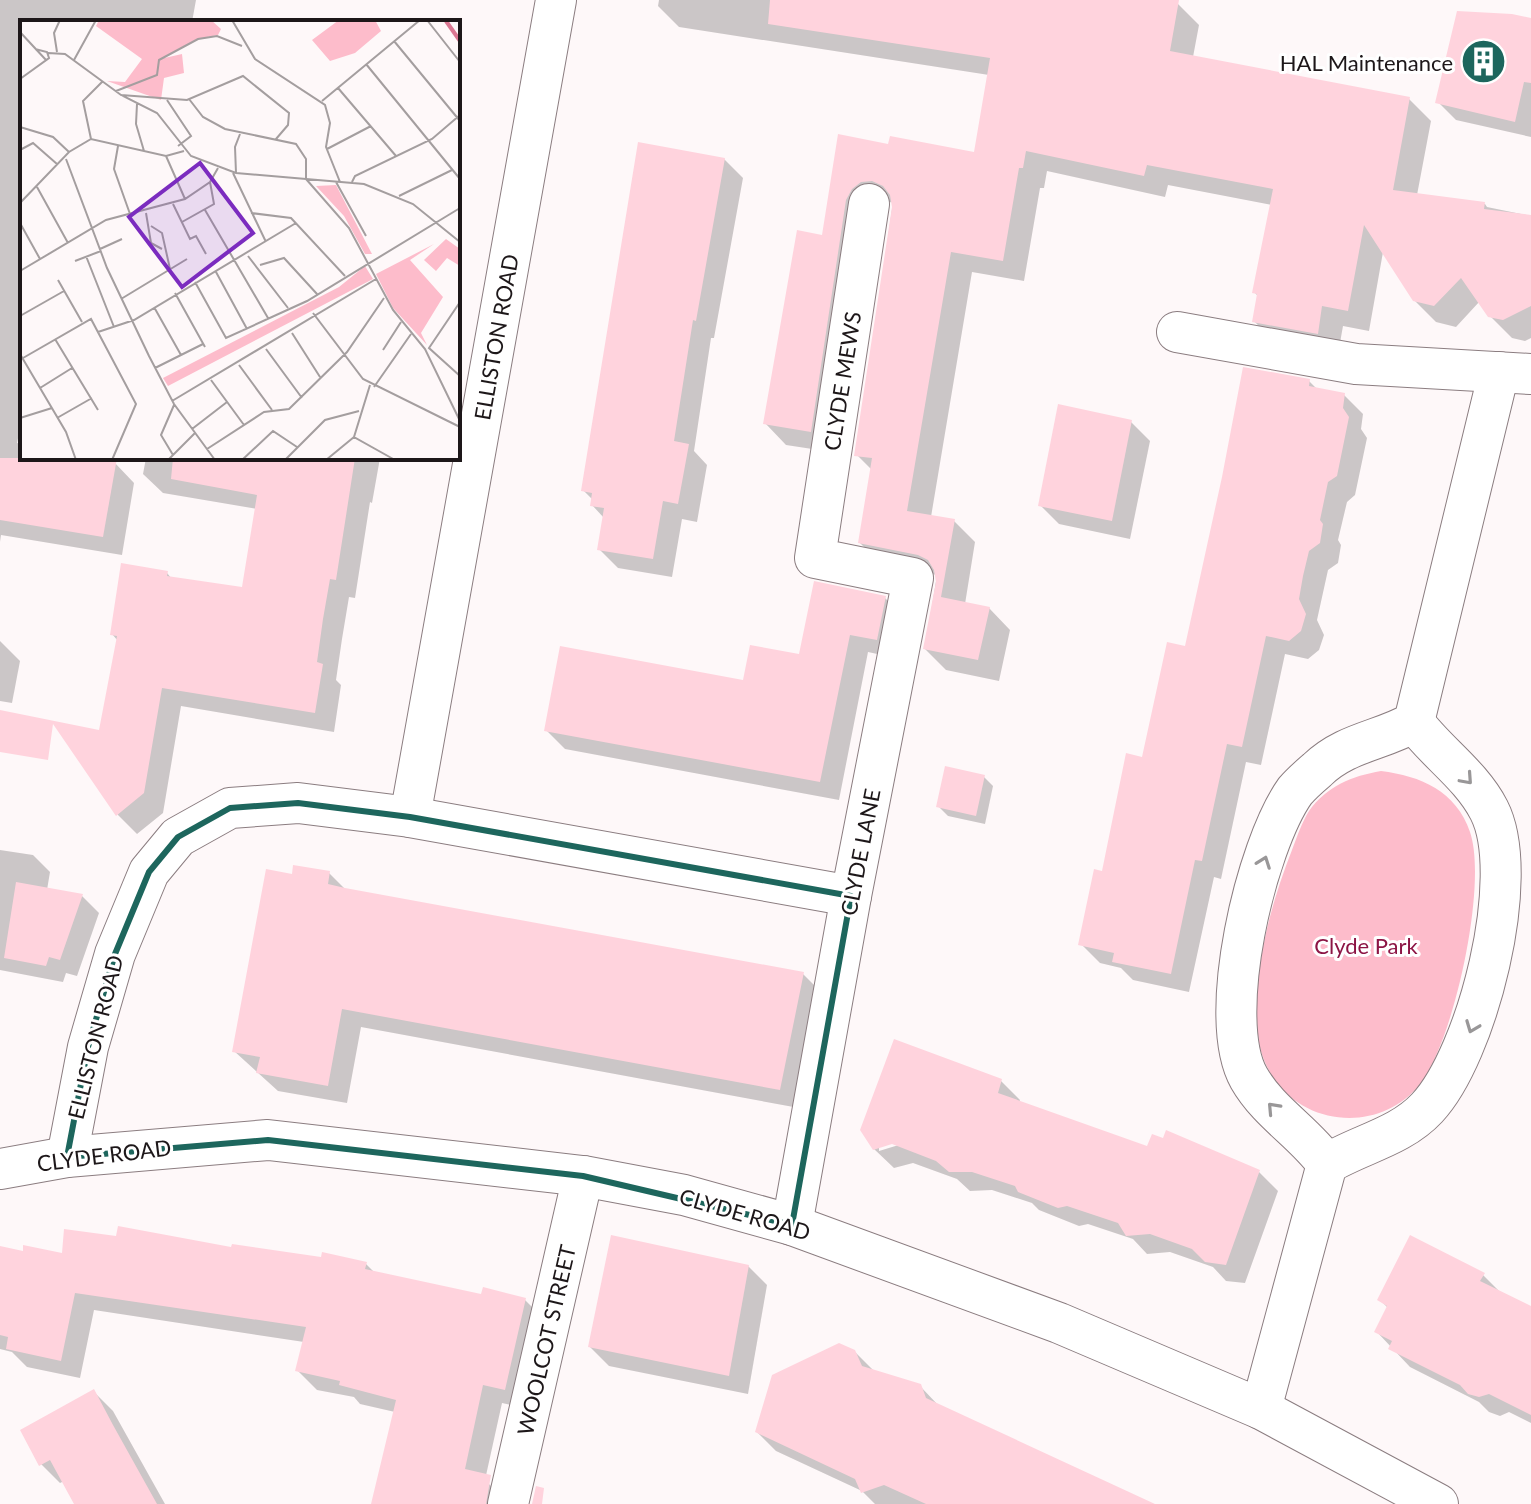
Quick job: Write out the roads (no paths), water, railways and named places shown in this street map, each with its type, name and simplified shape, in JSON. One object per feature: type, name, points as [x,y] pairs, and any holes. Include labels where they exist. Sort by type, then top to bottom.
[{"type":"street","name":"ELLISTON ROAD","points":[[410,817],[556,0]]},
{"type":"street","name":"CLYDE MEWS","points":[[815,558],[869,204]]},
{"type":"street","points":[[1177,332],[1356,364],[1515,373],[1414,722],[1395,734],[1341,750],[1296,791],[1282,814],[1261,870],[1243,941],[1236,985],[1238,1054],[1250,1079],[1269,1105],[1312,1143],[1327,1164]]},
{"type":"street","name":"CLYDE LANE","points":[[792,1225],[851,896],[913,578],[815,558]]},
{"type":"street","points":[[1261,1409],[1327,1164],[1405,1127],[1427,1108],[1439,1092],[1458,1062],[1476,1014],[1495,930],[1501,884],[1500,842],[1490,812],[1475,787],[1430,744],[1414,722]]},
{"type":"street","name":"ELLISTON ROAD","points":[[67,1157],[88,1047],[115,954],[149,872],[178,837],[230,808],[298,803],[410,817],[851,896]]},
{"type":"street","name":"CLYDE ROAD","points":[[0,1169],[67,1157],[268,1140],[583,1176],[684,1195],[792,1225],[1059,1323],[1261,1409],[1438,1504]]},
{"type":"street","name":"WOOLCOT STREET","points":[[508,1504],[583,1176]]},
{"type":"place","name":"HAL Maintenance","points":[[1484,62]]},
{"type":"park label","name":"Clyde Park","points":[[1366,945]]}]
